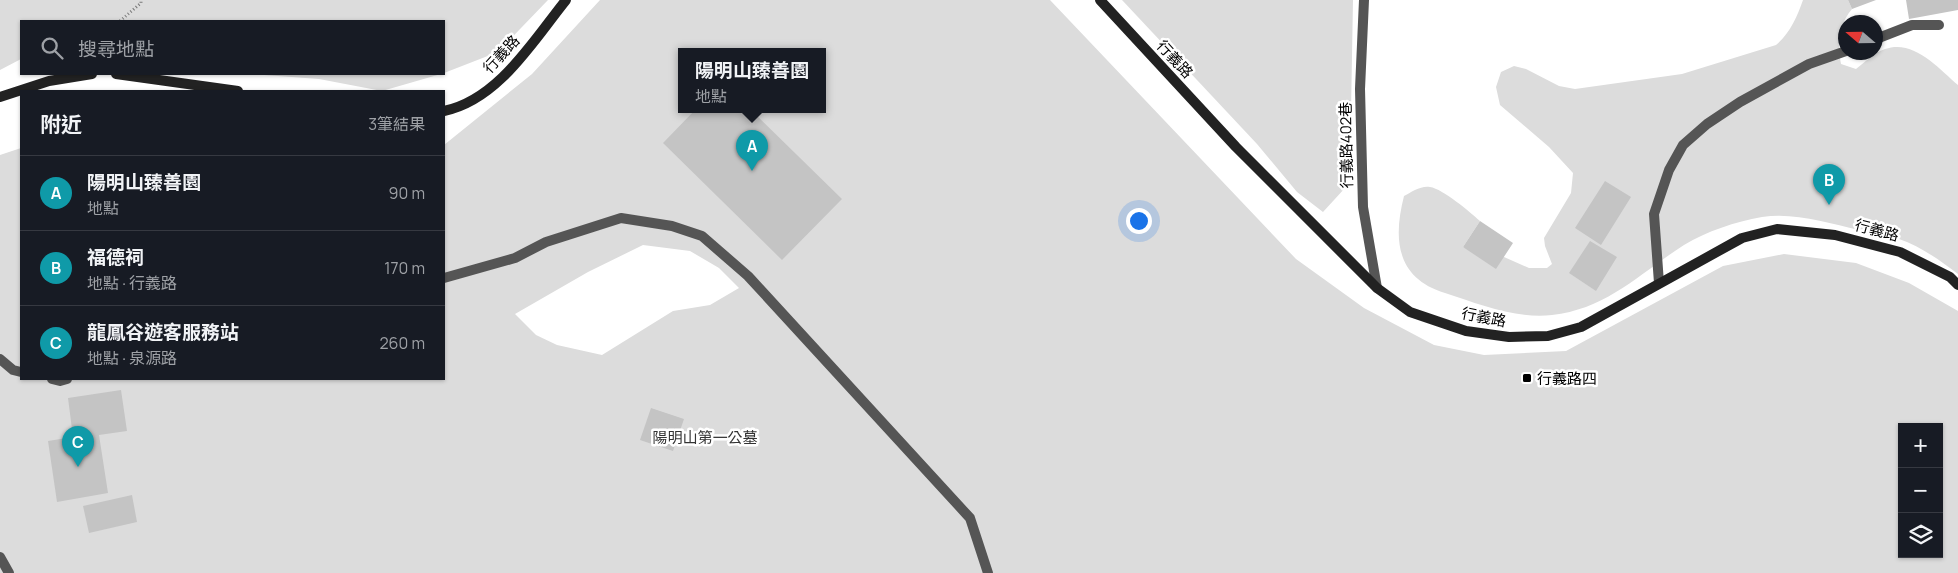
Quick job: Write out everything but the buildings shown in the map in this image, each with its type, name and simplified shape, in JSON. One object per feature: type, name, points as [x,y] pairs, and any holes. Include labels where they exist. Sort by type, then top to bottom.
[{"type":"street","name":"行義路","points":[[445,111],[461,107],[491,87],[516,62],[566,0]]},
{"type":"street","name":"行義路","points":[[1100,0],[1236,147],[1377,288],[1410,312],[1466,331],[1509,337],[1528,337],[1548,336],[1581,327],[1742,238],[1777,229],[1835,235],[1900,252],[1950,277],[1958,285]]},
{"type":"street","name":"行義路402巷","points":[[1364,0],[1360,89],[1361,173],[1363,207],[1377,288]]},
{"type":"street","points":[[1883,36],[1912,26],[1939,25]]},
{"type":"street","points":[[1659,283],[1654,214],[1669,170],[1684,145],[1707,124],[1740,102],[1809,64],[1838,53]]},
{"type":"street","points":[[21,90],[49,81],[86,75]]},
{"type":"street","points":[[123,75],[231,90]]},
{"type":"street","points":[[0,97],[20,90]]},
{"type":"street","points":[[445,278],[515,258],[546,242],[621,218],[672,226],[702,236],[748,276],[970,518],[988,573]]},
{"type":"street","points":[[0,359],[13,370],[20,372]]},
{"type":"street","points":[[0,557],[9,573]]},
{"type":"path","points":[[121,20],[141,4],[141,0]]},
{"type":"green space","points":[[0,0],[548,0],[498,52],[445,73],[445,20],[20,20],[20,60],[0,70]]},
{"type":"green space","name":"陽明山第一公墓","points":[[600,0],[1050,0],[1296,259],[1364,308],[1434,345],[1484,355],[1566,351],[1723,266],[1784,254],[1856,263],[1909,283],[1958,311],[1958,573],[0,573],[0,155],[20,148],[20,380],[445,380],[445,144],[532,74]],"holes":[[[643,245],[690,251],[719,268],[739,288],[710,305],[673,311],[602,355],[557,345],[536,335],[515,314],[588,272]]]},
{"type":"green space","points":[[1122,0],[1353,0],[1350,168],[1345,188],[1323,212],[1297,192],[1257,144]]},
{"type":"green space","points":[[1803,0],[1848,0],[1852,9],[1847,15],[1838,15],[1838,60],[1840,60],[1841,64],[1856,69],[1868,60],[1883,60],[1883,50],[1896,47],[1906,48],[1925,57],[1958,85],[1958,274],[1922,250],[1899,239],[1823,221],[1786,216],[1752,219],[1712,231],[1684,245],[1606,298],[1572,311],[1552,315],[1538,316],[1511,313],[1471,302],[1429,286],[1416,278],[1408,267],[1402,255],[1399,242],[1399,227],[1404,196],[1424,187],[1435,189],[1449,196],[1480,221],[1463,247],[1504,257],[1529,268],[1547,268],[1552,264],[1544,238],[1571,193],[1573,173],[1549,147],[1500,105],[1496,87],[1501,72],[1514,66],[1526,69],[1559,86],[1575,89],[1682,74],[1776,45],[1785,35]]},
{"type":"green space","points":[[264,75],[438,75],[385,90],[319,79]]},
{"type":"place","name":"陽明山臻善園","points":[[752,171]]},
{"type":"place","name":"福德祠","points":[[1829,205]]},
{"type":"place","name":"行義路四","points":[[1527,378]]},
{"type":"place","name":"龍鳳谷遊客服務站","points":[[78,467]]}]
